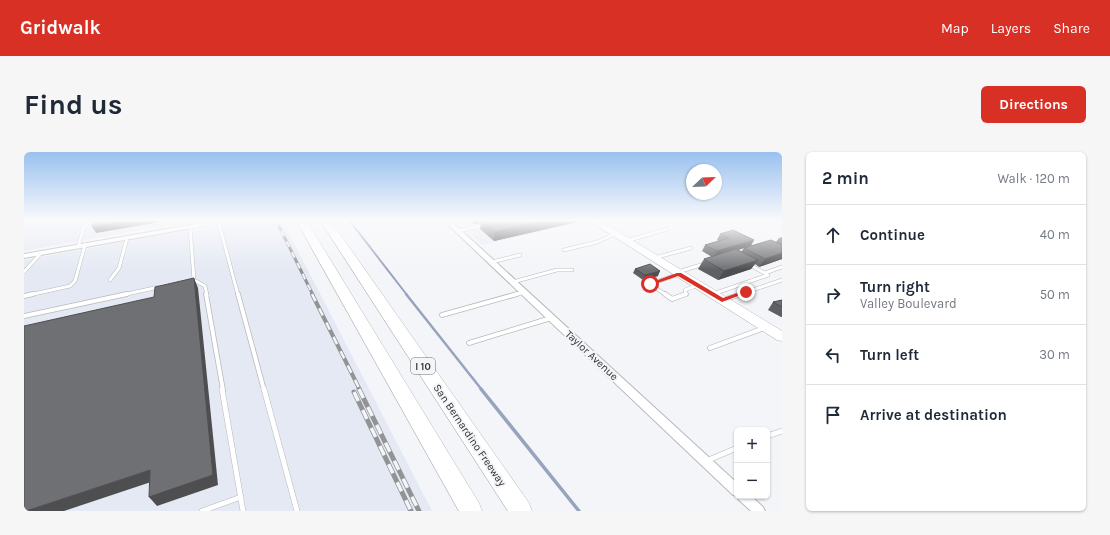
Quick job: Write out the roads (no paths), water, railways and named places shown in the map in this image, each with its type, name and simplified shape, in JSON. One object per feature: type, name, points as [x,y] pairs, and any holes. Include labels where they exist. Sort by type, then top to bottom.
[{"type":"highway","points":[[310,237],[470,511]]},
{"type":"highway","name":"San Bernardino Freeway","points":[[336,237],[521,511]]},
{"type":"main road","points":[[619,237],[782,337]]},
{"type":"street","points":[[24,256],[134,237]]},
{"type":"street","name":"Taylor Avenue","points":[[465,237],[734,488]]},
{"type":"street","points":[[746,499],[759,511]]},
{"type":"lane","points":[[78,247],[81,237]]},
{"type":"lane","points":[[191,237],[194,280]]},
{"type":"lane","points":[[222,237],[297,511]]},
{"type":"lane","points":[[564,250],[597,242],[609,237]]},
{"type":"lane","points":[[626,241],[641,237]]},
{"type":"lane","points":[[110,280],[120,268],[127,238]]},
{"type":"lane","points":[[24,296],[70,286],[75,281],[85,245]]},
{"type":"lane","points":[[654,258],[691,248]]},
{"type":"lane","points":[[24,272],[41,253]]},
{"type":"lane","points":[[492,262],[520,256]]},
{"type":"lane","points":[[698,285],[685,290],[686,294],[672,299],[650,284],[710,262]]},
{"type":"lane","points":[[717,297],[768,275],[745,262]]},
{"type":"lane","points":[[765,273],[782,267]]},
{"type":"lane","points":[[513,282],[563,269],[572,270]]},
{"type":"lane","points":[[187,281],[194,280],[205,286],[243,511]]},
{"type":"lane","points":[[717,297],[782,280]]},
{"type":"lane","points":[[24,316],[166,286]]},
{"type":"lane","points":[[442,315],[524,292]]},
{"type":"lane","points":[[469,343],[551,318]]},
{"type":"lane","points":[[710,348],[766,327]]},
{"type":"lane","points":[[770,435],[782,431]]},
{"type":"lane","points":[[705,461],[734,449]]},
{"type":"lane","points":[[202,511],[241,496]]},
{"type":"waterway","points":[[362,237],[407,295]]},
{"type":"waterway","points":[[406,294],[482,390]]},
{"type":"waterway","points":[[481,389],[579,511]]},
{"type":"railway","points":[[284,237],[313,295]]},
{"type":"railway","points":[[312,294],[360,390]]},
{"type":"railway","points":[[359,389],[419,511]]},
{"type":"railway","points":[[354,392],[411,511]]}]
